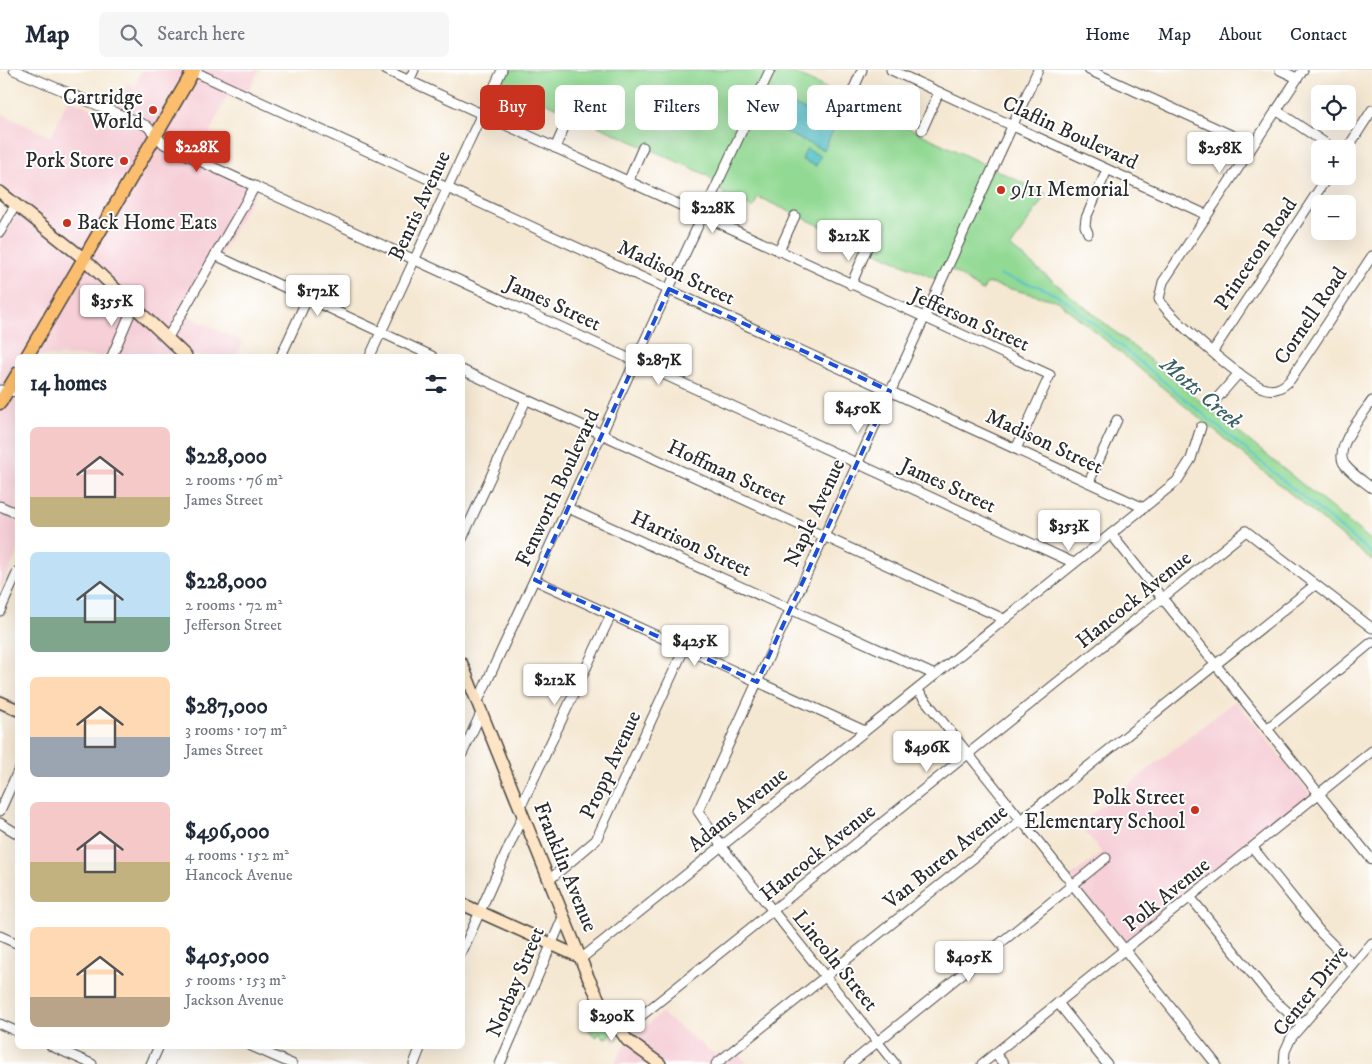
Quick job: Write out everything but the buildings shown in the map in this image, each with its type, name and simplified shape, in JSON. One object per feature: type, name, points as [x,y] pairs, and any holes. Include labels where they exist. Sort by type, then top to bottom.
[{"type":"main road","points":[[28,354],[194,70]]},
{"type":"main road","points":[[0,192],[84,258],[184,354]]},
{"type":"main road","points":[[0,403],[15,378]]},
{"type":"main road","name":"Franklin Avenue","points":[[465,671],[600,1002],[627,1040],[660,1064]]},
{"type":"main road","points":[[0,702],[15,709]]},
{"type":"main road","points":[[465,905],[582,958]]},
{"type":"street","name":"James Street","points":[[14,70],[147,126],[164,144],[178,151],[1074,563]]},
{"type":"street","name":"Madison Street","points":[[194,70],[1144,508]]},
{"type":"street","name":"Jefferson Street","points":[[386,70],[480,113]]},
{"type":"street","points":[[409,81],[414,70]]},
{"type":"street","name":"Benris Avenue","points":[[495,85],[502,70]]},
{"type":"street","name":"Fenworth Boulevard","points":[[465,746],[480,706],[535,580],[770,70]]},
{"type":"street","points":[[855,85],[862,70]]},
{"type":"street","name":"Claflin Boulevard","points":[[891,70],[1207,215]]},
{"type":"street","name":"Naple Avenue","points":[[699,808],[1038,70]]},
{"type":"street","points":[[1089,70],[1253,145]]},
{"type":"street","points":[[1280,70],[1297,78]]},
{"type":"street","points":[[1212,404],[1239,373],[1168,313],[1159,299],[1160,289],[1302,70]]},
{"type":"street","points":[[922,130],[939,92]]},
{"type":"street","points":[[1276,110],[1321,140]]},
{"type":"street","points":[[1354,140],[1369,121],[1372,110]]},
{"type":"street","name":"Benris Avenue","points":[[371,354],[480,118]]},
{"type":"street","name":"Jefferson Street","points":[[516,130],[1050,375],[1016,449]]},
{"type":"street","points":[[555,148],[563,130]]},
{"type":"street","points":[[628,182],[643,147]]},
{"type":"street","points":[[1088,233],[1085,226],[1086,218],[1107,170]]},
{"type":"street","name":"Princeton Road","points":[[1213,351],[1322,185]]},
{"type":"street","points":[[167,339],[255,186]]},
{"type":"street","points":[[0,232],[16,204]]},
{"type":"street","points":[[779,251],[795,216]]},
{"type":"street","points":[[851,285],[868,248]]},
{"type":"street","points":[[215,255],[428,354]]},
{"type":"street","name":"Cornell Road","points":[[1239,373],[1257,386],[1275,389],[1285,385],[1368,270],[1372,256]]},
{"type":"street","points":[[282,354],[307,299]]},
{"type":"street","points":[[113,354],[133,307]]},
{"type":"street","name":"Hoffman Street","points":[[465,371],[1004,619]]},
{"type":"street","points":[[465,532],[526,400]]},
{"type":"street","points":[[1372,400],[1341,449],[1341,459],[1344,465],[1372,488]]},
{"type":"street","points":[[1089,482],[1117,420]]},
{"type":"street","points":[[935,674],[1177,482],[1186,470],[1201,427]]},
{"type":"street","points":[[0,506],[15,513]]},
{"type":"street","name":"Harrison Street","points":[[568,508],[935,674]]},
{"type":"street","name":"Hancock Avenue","points":[[621,1032],[1246,531],[1314,585]]},
{"type":"street","points":[[1111,534],[1267,729],[1371,855]]},
{"type":"street","points":[[0,611],[15,577]]},
{"type":"street","points":[[535,580],[865,731]]},
{"type":"street","points":[[1314,585],[1372,628]]},
{"type":"street","name":"Van Buren Avenue","points":[[716,1064],[1314,585]]},
{"type":"street","points":[[465,945],[522,811],[611,615]]},
{"type":"street","points":[[1267,729],[1372,642]]},
{"type":"street","name":"Propp Avenue","points":[[549,880],[596,840],[684,649]]},
{"type":"street","name":"Adams Avenue","points":[[582,958],[865,731],[918,691],[935,674]]},
{"type":"street","points":[[918,691],[1216,1064]]},
{"type":"street","name":"Polk Avenue","points":[[982,1064],[1372,751]]},
{"type":"street","points":[[0,811],[15,778]]},
{"type":"street","name":"Lincoln Street","points":[[699,808],[699,816],[722,847],[895,1064]]},
{"type":"street","points":[[0,823],[15,832]]},
{"type":"street","points":[[1253,848],[1321,933],[1353,965]]},
{"type":"street","points":[[850,1064],[1106,858]]},
{"type":"street","points":[[1191,898],[1270,996],[1302,1025]]},
{"type":"street","name":"Norbay Street","points":[[500,1064],[564,915]]},
{"type":"street","points":[[0,936],[15,943]]},
{"type":"street","name":"Center Drive","points":[[1284,1064],[1285,1051],[1291,1038],[1372,943]]},
{"type":"street","points":[[1058,1003],[1107,1064]]},
{"type":"street","points":[[0,1024],[15,1031]]},
{"type":"street","points":[[58,1049],[92,1064]]},
{"type":"street","points":[[152,1064],[158,1049]]},
{"type":"street","points":[[259,1049],[292,1064]]},
{"type":"street","points":[[414,1064],[420,1049]]},
{"type":"street","points":[[995,1054],[1004,1064]]},
{"type":"highlighted area","points":[[669,289],[890,391],[757,682],[535,580]]},
{"type":"shaded area","points":[[142,70],[259,70],[247,94],[231,87],[200,154],[260,184],[186,315],[243,342],[238,354],[15,354],[15,557],[0,591],[0,241],[18,213],[0,197],[0,113],[51,137],[68,99],[113,117],[128,83],[135,86]]},
{"type":"shaded area","name":"Polk Street Elementary School","points":[[1236,700],[1311,795],[1125,941],[1070,877],[1102,853],[1079,824]]},
{"type":"shaded area","points":[[661,1013],[713,1053],[737,1052],[747,1064],[614,1064],[625,1045]]},
{"type":"green space","points":[[508,70],[788,70],[819,85],[807,85],[807,130],[913,130],[1046,194],[1011,247],[1372,541],[1372,561],[1058,301],[987,283],[982,291],[952,270],[933,278],[758,197],[753,208],[724,194],[707,175],[607,130],[625,130],[625,85],[555,85],[555,107],[545,102],[545,85],[506,85],[502,83]]},
{"type":"green space","points":[[600,1002],[618,1029],[607,1038],[603,1037],[600,1032],[597,1037],[589,1032],[591,1027],[585,1025],[587,1020],[582,1018],[584,1013]]},
{"type":"water","points":[[797,106],[807,111],[807,130],[833,130],[824,150],[780,130],[797,130]]},
{"type":"water","points":[[806,149],[821,156],[816,166],[802,160]]},
{"type":"waterway","name":"Motts Creek","points":[[999,275],[1040,287],[1064,299],[1372,554]]},
{"type":"place","name":"Cartridge World","points":[[153,110]]},
{"type":"place","name":"Pork Store","points":[[124,161]]},
{"type":"place","name":"9/11 Memorial","points":[[1001,190]]},
{"type":"place","name":"Back Home Eats","points":[[67,223]]},
{"type":"place","name":"Polk Street Elementary School","points":[[1195,810]]}]
